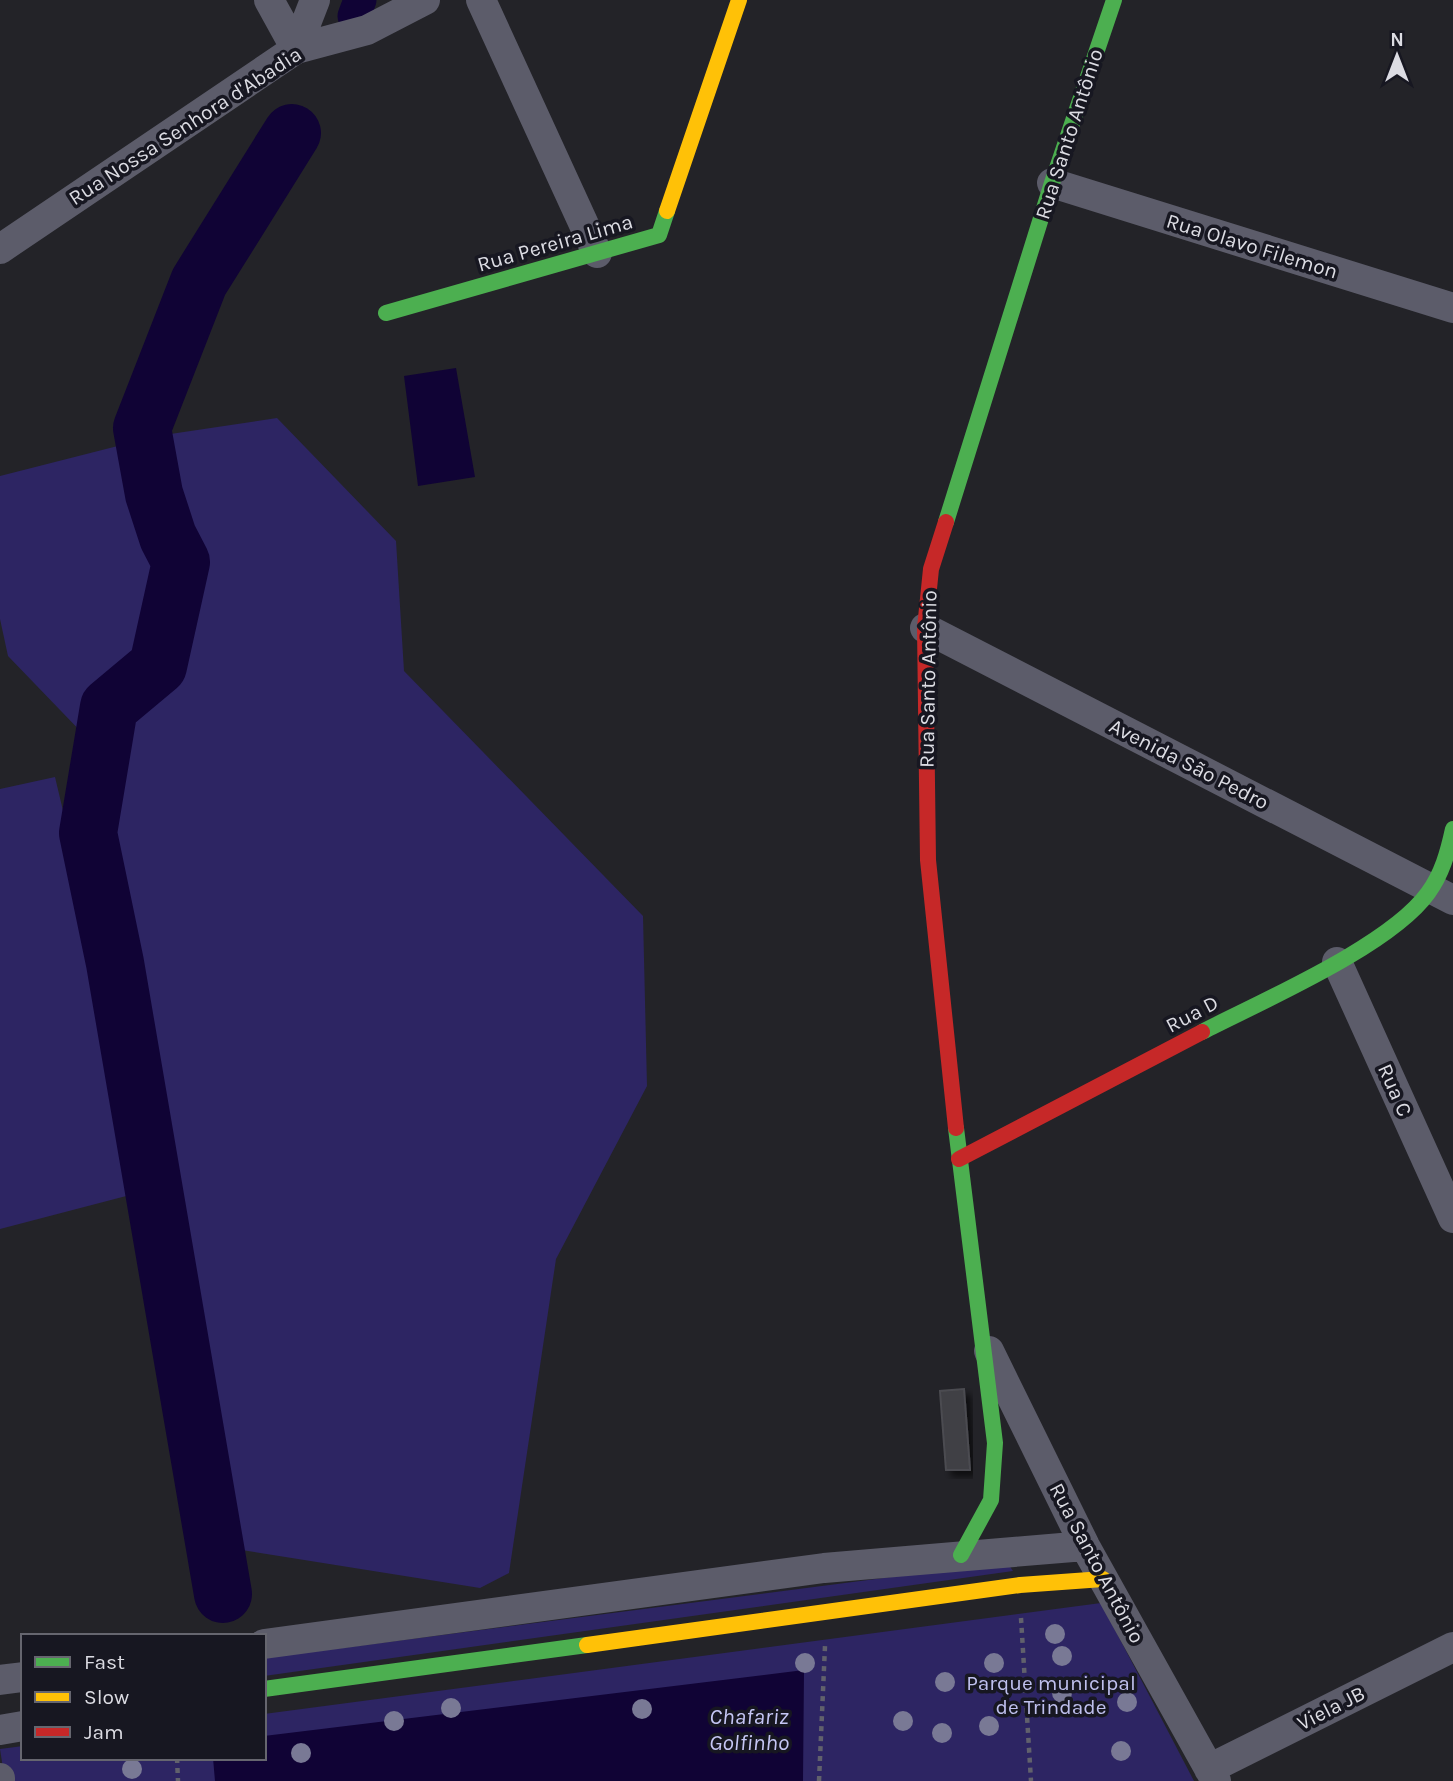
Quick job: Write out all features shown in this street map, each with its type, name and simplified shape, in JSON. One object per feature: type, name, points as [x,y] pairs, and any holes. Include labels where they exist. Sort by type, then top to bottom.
[{"type":"street","points":[[269,0],[296,49]]},
{"type":"street","points":[[296,49],[315,0]]},
{"type":"street","points":[[481,0],[597,253]]},
{"type":"street","name":"Rua Pereira Lima","points":[[386,313],[659,234],[739,0]]},
{"type":"street","name":"Rua Santo Antônio","points":[[961,1555],[991,1500],[995,1443],[985,1341],[959,1159],[928,860],[925,628],[931,569],[1052,183],[1114,0]]},
{"type":"street","name":"Rua Nossa Senhora d'Abadia","points":[[1,246],[296,49],[368,30],[420,1]]},
{"type":"street","name":"Rua Olavo Filemon","points":[[1052,183],[1453,308]]},
{"type":"street","name":"Avenida São Pedro","points":[[925,628],[1444,895]]},
{"type":"street","points":[[1444,895],[1453,830]]},
{"type":"street","name":"Rua D","points":[[959,1159],[1337,962],[1444,895]]},
{"type":"street","name":"Rua C","points":[[1337,962],[1453,1218]]},
{"type":"street","name":"Rua Santo Antônio","points":[[985,1341],[1085,1546],[1213,1775]]},
{"type":"street","points":[[266,1644],[824,1569],[1085,1546]]},
{"type":"street","points":[[266,1689],[1020,1585],[1103,1579]]},
{"type":"street","name":"Viela JB","points":[[1213,1775],[1453,1647]]},
{"type":"street","points":[[0,1680],[21,1677]]},
{"type":"street","points":[[0,1730],[21,1726]]},
{"type":"path","points":[[1020,1585],[1031,1781]]},
{"type":"path","points":[[819,1781],[826,1633]]},
{"type":"path","points":[[177,1760],[178,1781]]},
{"type":"green space","points":[[277,418],[396,541],[404,671],[643,916],[647,1086],[556,1259],[509,1573],[480,1588],[204,1544],[153,1299],[175,1162],[128,887],[88,739],[8,656],[0,619],[0,476],[157,436]]},
{"type":"green space","points":[[55,777],[153,1189],[0,1229],[0,789]]},
{"type":"green space","points":[[1007,1562],[1013,1571],[266,1676],[266,1658]]},
{"type":"green space","name":"Parque municipal de Trindade","points":[[1101,1603],[1194,1781],[5,1781],[0,1749],[21,1746],[21,1760],[266,1760],[266,1714]]},
{"type":"water","points":[[456,368],[475,477],[418,486],[404,376]]},
{"type":"water","name":"Chafariz Golfinho","points":[[804,1670],[803,1781],[215,1781],[213,1760],[266,1760],[266,1736]]},
{"type":"building","points":[[964,1389],[970,1470],[946,1470],[940,1391]]},
{"type":"waterway","points":[[354,16],[360,0]]},
{"type":"waterway","points":[[223,1594],[115,963],[88,833],[109,707],[158,666],[181,562],[168,537],[154,494],[142,428],[199,282],[292,133]]},
{"type":"traffic: fast","points":[[946,522],[1052,183],[1114,0]]},
{"type":"traffic: fast","points":[[386,313],[659,235],[667,211]]},
{"type":"traffic: fast","points":[[1202,1032],[1323,971],[1385,933],[1410,913],[1437,878],[1453,829]]},
{"type":"traffic: fast","points":[[956,1128],[995,1443],[991,1500],[961,1555]]},
{"type":"traffic: fast","points":[[266,1689],[587,1645]]},
{"type":"traffic: slow","points":[[667,211],[739,0]]},
{"type":"traffic: slow","points":[[587,1645],[1020,1585],[1103,1579]]},
{"type":"traffic: jam","points":[[946,522],[931,569],[925,628],[928,860],[956,1128]]},
{"type":"traffic: jam","points":[[959,1159],[1202,1032]]}]
